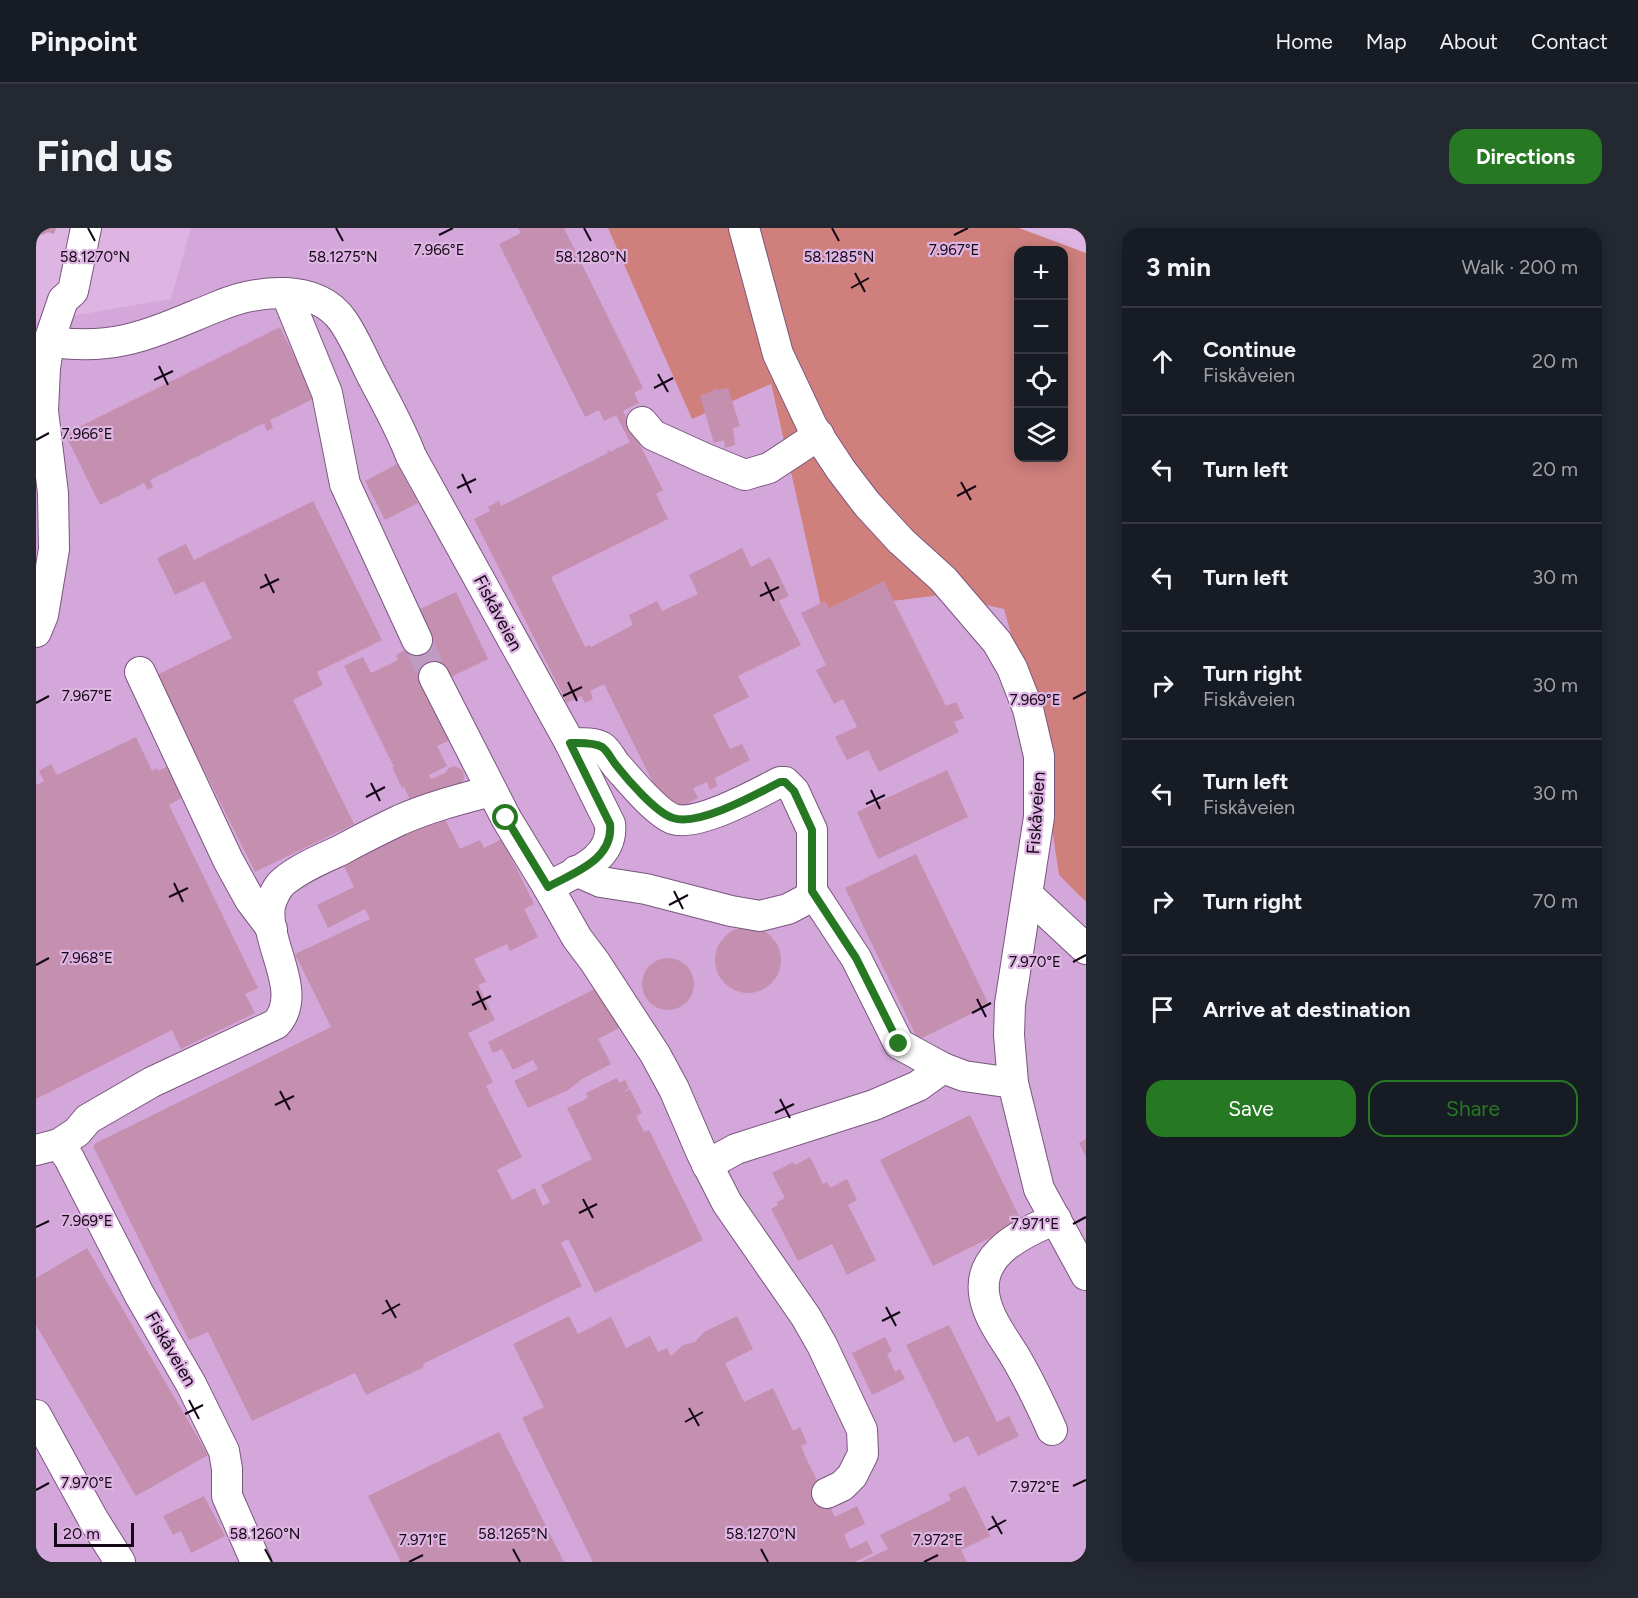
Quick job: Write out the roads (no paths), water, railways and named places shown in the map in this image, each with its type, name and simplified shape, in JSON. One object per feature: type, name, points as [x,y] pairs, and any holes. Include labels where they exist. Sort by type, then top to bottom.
[{"type":"lane","points":[[63,300],[55,289],[66,228]]},
{"type":"lane","points":[[36,632],[43,615],[54,549],[53,493],[43,411],[45,368],[49,341],[63,300],[73,291],[86,228]]},
{"type":"lane","name":"Fiskåveien","points":[[744,228],[778,354],[792,386],[819,435],[841,470],[867,504],[901,541],[943,579],[992,636],[1012,668],[1028,709],[1039,756],[1039,817],[1029,896],[1010,1004],[1009,1035],[1013,1083],[1039,1189],[1086,1275]]},
{"type":"lane","points":[[286,293],[327,393],[345,484],[417,640]]},
{"type":"lane","name":"Fiskåveien","points":[[49,341],[71,345],[109,345],[181,323],[244,296],[297,293],[324,304],[342,320],[393,416],[411,456],[570,743],[610,824],[611,833],[604,850],[594,862],[576,871]]},
{"type":"lane","points":[[642,422],[653,435],[745,475],[769,468],[819,435]]},
{"type":"lane","name":"Fiskåveien","points":[[140,672],[228,860],[250,900],[272,929]]},
{"type":"lane","points":[[434,677],[491,791],[577,938],[601,970],[655,1054],[674,1089],[727,1203],[806,1317],[822,1345],[862,1431],[863,1454],[852,1476],[842,1486],[827,1493]]},
{"type":"lane","points":[[548,887],[576,871],[601,882],[646,889],[731,911],[760,916],[788,909],[807,899],[812,891],[812,830],[794,791],[785,782],[780,782],[727,808],[698,818],[673,819],[634,787],[602,747],[581,742],[570,743]]},
{"type":"lane","name":"Fiskåveien","points":[[48,1147],[77,1132],[88,1119],[152,1083],[276,1024],[284,1011],[288,996],[272,929],[271,903],[276,891],[286,880],[327,856],[402,819],[440,805],[491,791]]},
{"type":"lane","points":[[812,891],[856,958],[899,1044],[943,1068],[964,1076],[1013,1083]]},
{"type":"lane","points":[[1029,896],[1086,949]]},
{"type":"lane","points":[[708,1165],[736,1149],[874,1105],[918,1086],[943,1068]]},
{"type":"lane","name":"Fiskåveien","points":[[48,1147],[69,1158],[139,1294],[191,1384],[224,1451],[227,1496],[256,1562]]},
{"type":"lane","points":[[1052,1430],[1036,1392],[989,1312],[984,1289],[988,1268],[1007,1243],[1056,1219]]},
{"type":"lane","points":[[36,1415],[93,1519],[120,1562]]},
{"type":"tunnel","points":[[417,640],[434,677]]}]
